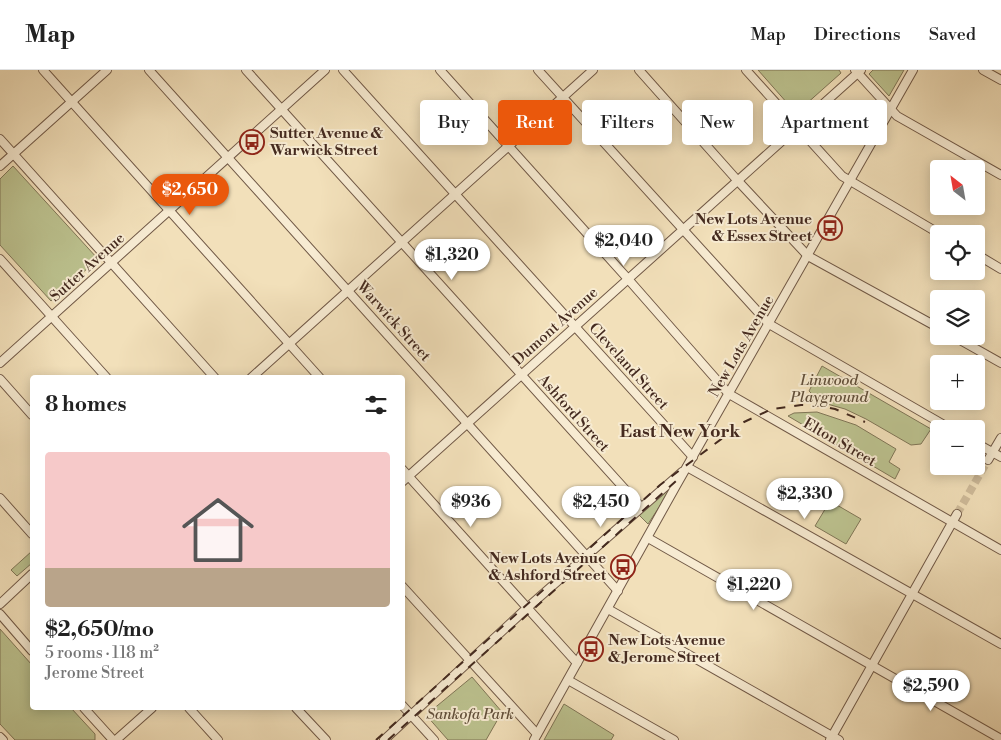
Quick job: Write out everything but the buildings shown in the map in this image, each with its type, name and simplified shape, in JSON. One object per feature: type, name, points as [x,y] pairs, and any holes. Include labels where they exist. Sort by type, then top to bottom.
[{"type":"street","points":[[43,70],[317,375]]},
{"type":"street","points":[[0,166],[106,70]]},
{"type":"street","name":"Warwick Street","points":[[149,70],[618,590]]},
{"type":"street","name":"Ashford Street","points":[[246,70],[641,507]]},
{"type":"street","name":"Sutter Avenue","points":[[0,363],[325,70]]},
{"type":"street","name":"Cleveland Street","points":[[343,70],[693,457]]},
{"type":"street","name":"Elton Street","points":[[440,70],[730,394],[1001,550]]},
{"type":"street","points":[[538,70],[769,324],[936,420]]},
{"type":"street","points":[[254,375],[593,70]]},
{"type":"street","points":[[639,70],[808,256],[930,323]]},
{"type":"street","points":[[746,70],[773,100]]},
{"type":"street","name":"New Lots Avenue","points":[[535,737],[913,70]]},
{"type":"street","points":[[983,70],[1001,80]]},
{"type":"street","points":[[858,71],[897,116],[1001,175]]},
{"type":"street","name":"Dumont Avenue","points":[[826,100],[858,71]]},
{"type":"street","points":[[0,139],[212,375]]},
{"type":"street","name":"Dumont Avenue","points":[[405,479],[777,145]]},
{"type":"street","points":[[814,145],[850,182],[930,228]]},
{"type":"street","points":[[0,259],[104,375]]},
{"type":"street","points":[[985,259],[1001,269]]},
{"type":"street","points":[[969,345],[1001,363]]},
{"type":"street","points":[[0,378],[30,413]]},
{"type":"street","points":[[988,460],[1001,438]]},
{"type":"street","points":[[985,448],[1001,457]]},
{"type":"street","points":[[384,740],[528,608],[687,467],[1001,644]]},
{"type":"street","points":[[405,472],[577,663]]},
{"type":"street","points":[[0,498],[30,532]]},
{"type":"street","points":[[608,609],[833,739],[872,665],[957,514]]},
{"type":"street","points":[[648,538],[1001,739]]},
{"type":"street","points":[[0,604],[30,576]]},
{"type":"street","points":[[405,589],[535,737]]},
{"type":"street","points":[[0,614],[30,649]]},
{"type":"street","points":[[568,680],[663,737],[674,740]]},
{"type":"street","points":[[405,708],[434,740]]},
{"type":"street","points":[[86,710],[114,740],[150,710]]},
{"type":"street","points":[[191,710],[218,740]]},
{"type":"street","points":[[298,710],[326,740]]},
{"type":"street","points":[[0,737],[3,740]]},
{"type":"green space","points":[[758,70],[839,70],[841,73],[811,100],[785,100]]},
{"type":"green space","points":[[873,70],[904,70],[889,96],[869,74]]},
{"type":"green space","points":[[13,166],[98,259],[51,301],[0,245],[0,179]]},
{"type":"green space","name":"Linwood Playground","points":[[822,366],[930,428],[930,430],[921,444],[911,445],[845,409],[820,402],[809,391]]},
{"type":"green space","points":[[817,412],[856,425],[896,449],[889,462],[900,469],[895,479],[788,416],[794,413]]},
{"type":"green space","points":[[671,489],[648,524],[639,515]]},
{"type":"green space","points":[[830,501],[861,519],[846,544],[815,526]]},
{"type":"green space","points":[[30,553],[30,565],[17,576],[11,570]]},
{"type":"green space","points":[[0,629],[30,663],[30,710],[73,710],[95,734],[95,740],[15,740],[0,724]]},
{"type":"green space","name":"Sankofa Park","points":[[472,677],[502,712],[486,740],[448,740],[426,715]]},
{"type":"green space","points":[[564,704],[614,735],[611,740],[544,740]]},
{"type":"tunnel","points":[[957,514],[988,460]]},
{"type":"railway","points":[[376,740],[660,485],[744,422],[772,409],[801,405],[835,409],[865,422]]},
{"type":"railway","points":[[388,740],[676,481]]},
{"type":"place","name":"Sutter Avenue & Warwick Street","points":[[252,142]]},
{"type":"place","name":"New Lots Avenue & Essex Street","points":[[830,228]]},
{"type":"place","name":"New Lots Avenue & Ashford Street","points":[[623,567]]},
{"type":"place","name":"New Lots Avenue & Jerome Street","points":[[591,649]]},
{"type":"district","name":"East New York","points":[[680,431]]}]
